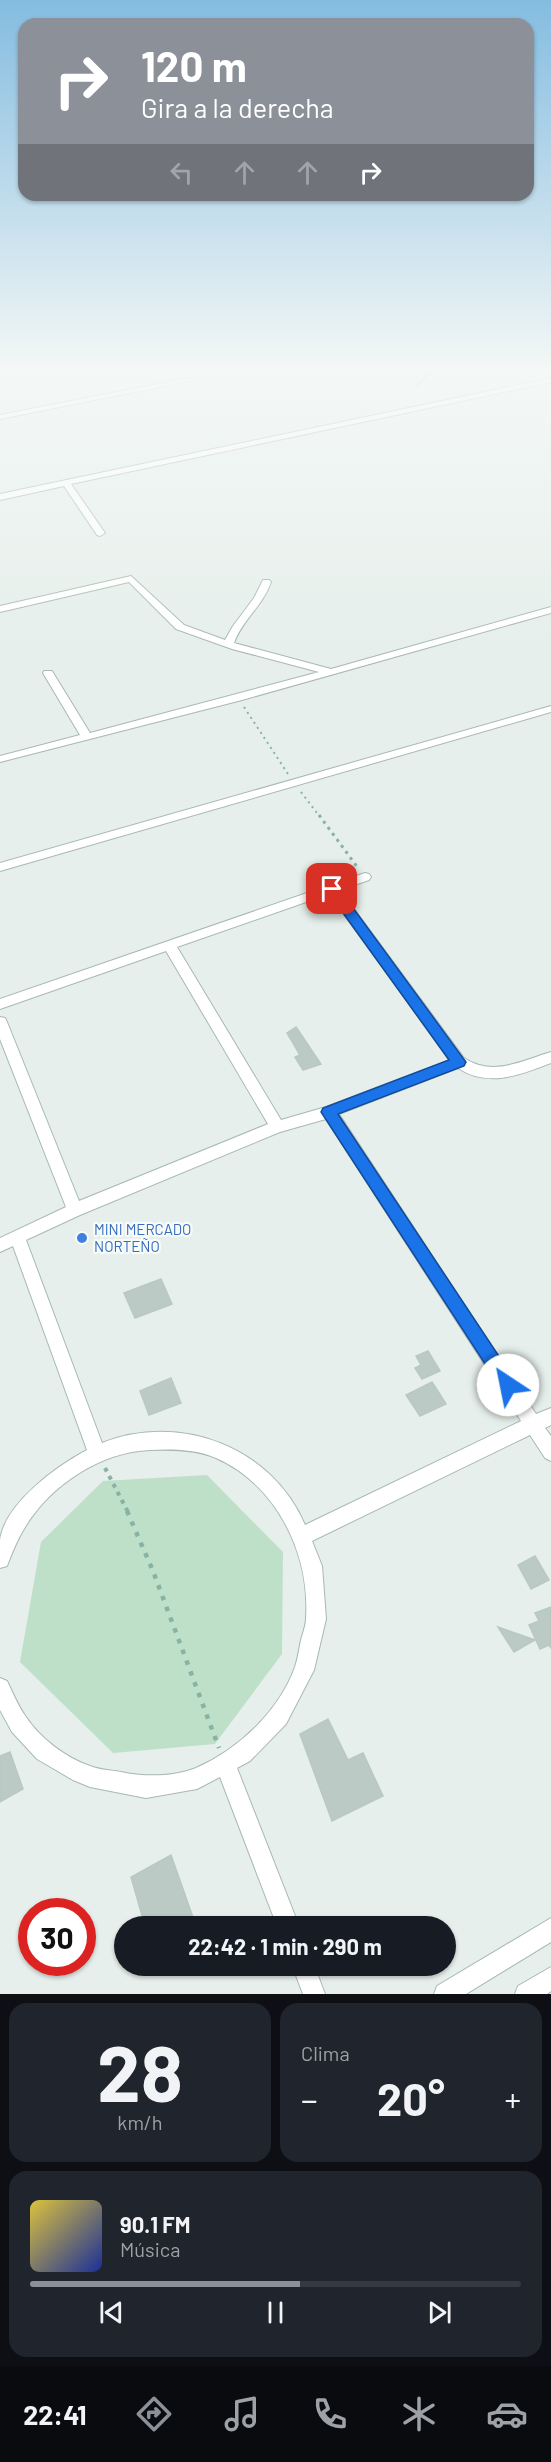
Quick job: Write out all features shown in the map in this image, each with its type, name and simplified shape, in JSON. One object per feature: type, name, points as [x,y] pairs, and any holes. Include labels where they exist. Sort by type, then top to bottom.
[{"type":"street","points":[[0,497],[155,464]]},
{"type":"street","points":[[66,483],[100,533]]},
{"type":"street","points":[[0,609],[131,579],[180,627],[229,644],[331,672]]},
{"type":"street","points":[[229,644],[231,634],[264,594],[266,582]]},
{"type":"street","points":[[0,759],[331,672],[551,610]]},
{"type":"street","points":[[48,673],[87,737]]},
{"type":"street","points":[[0,867],[551,709]]},
{"type":"street","points":[[0,1004],[365,878]]},
{"type":"street","points":[[332,889],[459,1062],[468,1071],[482,1074],[526,1067],[551,1057]]},
{"type":"street","points":[[169,945],[277,1127]]},
{"type":"street","points":[[0,1022],[75,1210]]},
{"type":"street","points":[[0,1245],[18,1239],[75,1210],[277,1127],[329,1112],[459,1062]]},
{"type":"street","points":[[329,1112],[551,1452]]},
{"type":"street","points":[[18,1239],[97,1453]]},
{"type":"street","points":[[304,1535],[551,1416]]},
{"type":"street","points":[[0,1559],[19,1520],[54,1480],[97,1453],[145,1440],[194,1443],[239,1460],[277,1492],[304,1535],[317,1583],[315,1635],[299,1685],[269,1730],[226,1765],[172,1786],[115,1786],[62,1766],[21,1728],[0,1688]]},
{"type":"street","points":[[226,1765],[284,1916]]},
{"type":"street","points":[[445,1994],[551,1929]]},
{"type":"street","points":[[307,1976],[314,1994]]},
{"type":"street","points":[[526,1994],[551,1978]]},
{"type":"path","points":[[97,1453],[122,1498],[162,1592],[192,1681],[226,1765]]},
{"type":"green space","points":[[207,1475],[283,1552],[282,1654],[215,1744],[113,1753],[20,1662],[41,1542],[103,1481]]},
{"type":"building","points":[[296,1027],[321,1064],[303,1070],[295,1057],[300,1055],[287,1033]]},
{"type":"building","points":[[161,1279],[172,1304],[135,1318],[124,1293]]},
{"type":"building","points":[[428,1351],[440,1371],[422,1379],[415,1368],[421,1365],[416,1356]]},
{"type":"building","points":[[171,1378],[181,1403],[149,1415],[140,1391]]},
{"type":"building","points":[[432,1382],[446,1404],[420,1416],[406,1395]]},
{"type":"building","points":[[535,1556],[549,1580],[531,1589],[518,1565]]},
{"type":"building","points":[[551,1607],[551,1648],[549,1645],[540,1649],[529,1625],[539,1621],[535,1613]]},
{"type":"building","points":[[498,1627],[535,1640],[514,1652]]},
{"type":"building","points":[[328,1719],[348,1760],[363,1753],[383,1796],[332,1821],[300,1734]]},
{"type":"building","points":[[10,1752],[23,1789],[0,1802],[0,1756]]},
{"type":"building","points":[[171,1855],[192,1916],[142,1916],[131,1877]]},
{"type":"place","name":"MINI MERCADO NORTEÑO","points":[[82,1238]]},
{"type":"route","points":[[332,889],[459,1062],[329,1112],[508,1385]]}]
